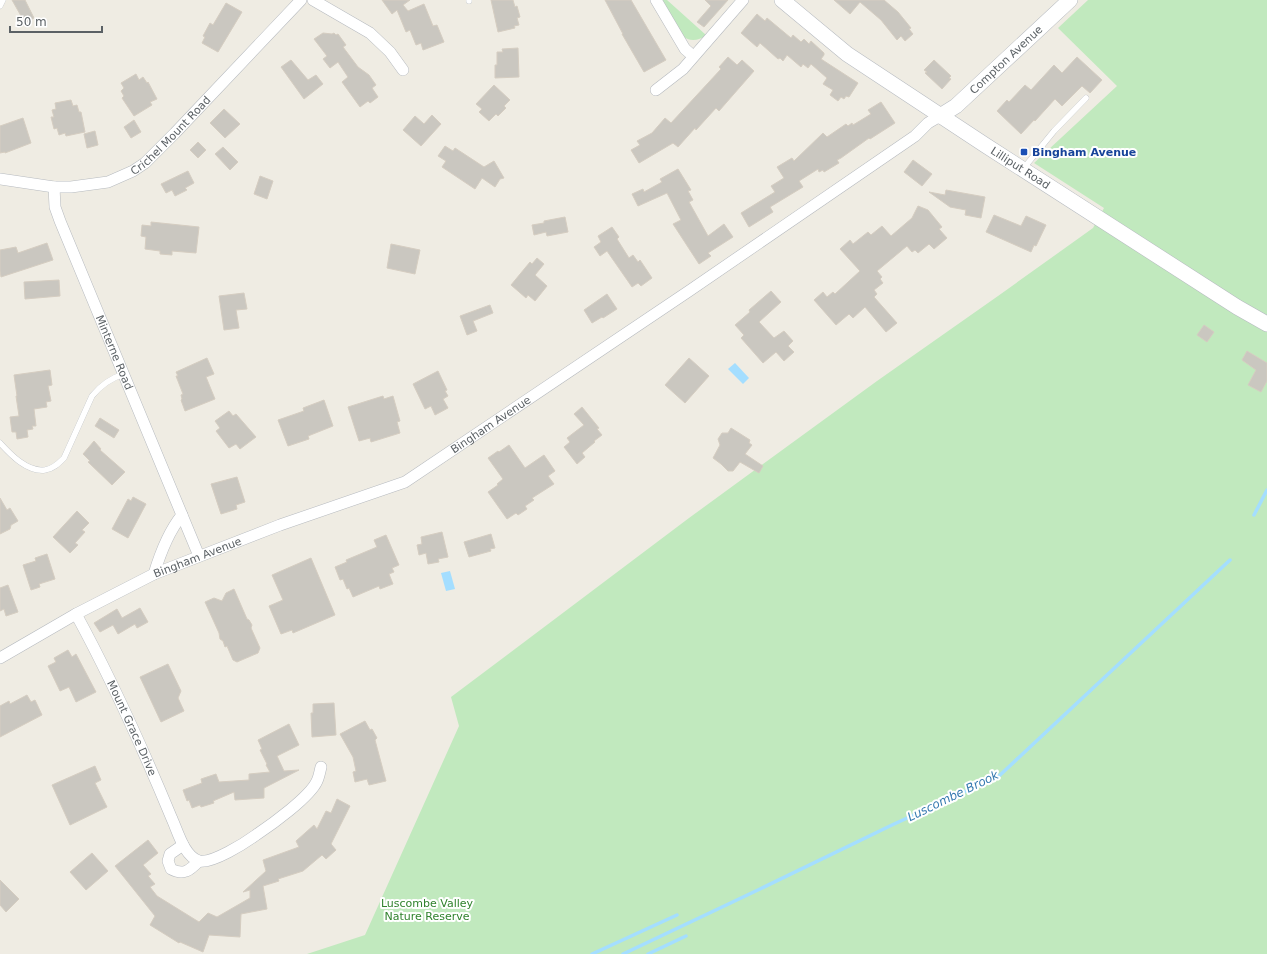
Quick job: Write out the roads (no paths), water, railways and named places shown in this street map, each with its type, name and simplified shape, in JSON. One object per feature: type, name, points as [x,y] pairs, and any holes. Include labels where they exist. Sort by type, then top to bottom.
[{"type":"street","name":"Crichel Mount Road","points":[[0,179],[54,187],[71,187],[108,182],[126,175],[145,163],[175,133],[301,0]]},
{"type":"street","points":[[313,0],[370,33],[390,52],[403,70]]},
{"type":"street","points":[[656,0],[685,49],[693,56]]},
{"type":"street","points":[[656,90],[683,69],[743,0]]},
{"type":"street","name":"Lilliput Road","points":[[782,0],[847,54],[940,116],[1231,303],[1267,324]]},
{"type":"street","name":"Compton Avenue","points":[[940,116],[956,106],[1070,0]]},
{"type":"street","name":"Bingham Avenue","points":[[0,658],[76,614],[154,574],[280,525],[405,482],[702,282],[915,136],[928,123],[940,116]]},
{"type":"street","name":"Minterne Road","points":[[54,187],[56,207],[60,221],[199,556]]},
{"type":"street","points":[[154,574],[157,563],[174,525],[182,515]]},
{"type":"street","name":"Mount Grace Drive","points":[[76,614],[117,694],[148,760],[183,845],[193,858],[199,861]]},
{"type":"street","points":[[183,845],[170,854],[168,861],[171,869],[178,872],[186,871],[199,861],[215,858],[232,850],[271,825],[308,793],[316,782],[321,767]]},
{"type":"lane","points":[[0,6],[3,0]]},
{"type":"lane","points":[[1023,169],[1054,131],[1086,98]]},
{"type":"lane","points":[[0,443],[22,463],[35,470],[46,470],[56,466],[64,458],[92,396],[110,379],[124,374]]},
{"type":"water","points":[[735,363],[749,378],[743,384],[728,369]]},
{"type":"water","points":[[450,571],[455,589],[446,591],[441,573]]},
{"type":"waterway","points":[[1254,515],[1267,490]]},
{"type":"waterway","name":"Luscombe Brook","points":[[623,954],[892,825],[999,776],[1230,560]]},
{"type":"waterway","points":[[592,954],[677,915]]},
{"type":"waterway","points":[[648,954],[686,936]]},
{"type":"place","name":"Bingham Avenue","points":[[1024,152]]},
{"type":"park label","name":"Luscombe Valley Nature Reserve","points":[[427,909]]}]
